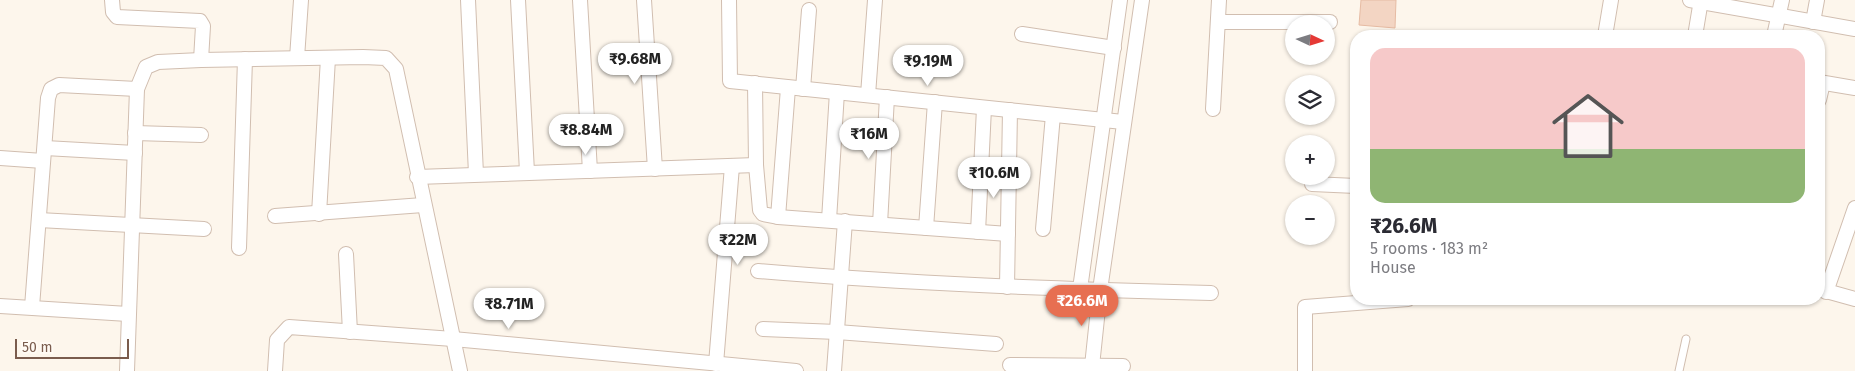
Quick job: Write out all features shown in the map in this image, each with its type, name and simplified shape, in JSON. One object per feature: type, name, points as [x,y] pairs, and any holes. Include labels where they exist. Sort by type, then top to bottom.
[{"type":"street","points":[[112,0],[113,12],[117,17],[200,21],[203,26],[201,60]]},
{"type":"street","points":[[296,58],[301,0]]},
{"type":"street","points":[[468,0],[476,174]]},
{"type":"street","points":[[518,0],[528,172]]},
{"type":"street","points":[[580,0],[590,171]]},
{"type":"street","points":[[644,0],[655,169]]},
{"type":"street","points":[[729,0],[730,81],[1123,122]]},
{"type":"street","points":[[868,95],[875,0]]},
{"type":"street","points":[[1080,290],[1120,0]]},
{"type":"street","points":[[1092,366],[1100,290],[1142,0]]},
{"type":"street","points":[[1213,109],[1219,0]]},
{"type":"street","points":[[1606,30],[1611,0]]},
{"type":"street","points":[[1695,30],[1697,0],[1855,29]]},
{"type":"street","points":[[1775,30],[1782,0]]},
{"type":"street","points":[[1813,22],[1817,0]]},
{"type":"street","points":[[803,89],[809,10]]},
{"type":"street","points":[[1218,22],[1285,22]]},
{"type":"street","points":[[1022,34],[1114,48]]},
{"type":"street","points":[[320,214],[328,58]]},
{"type":"street","points":[[127,371],[137,89],[146,66],[158,62],[201,60],[386,58],[396,69],[417,177],[460,371]]},
{"type":"street","points":[[239,248],[245,59]]},
{"type":"street","points":[[755,83],[756,165],[760,210],[763,214],[778,217],[1008,234]]},
{"type":"street","points":[[1825,83],[1855,88]]},
{"type":"street","points":[[32,307],[48,98],[51,88],[59,85],[137,89]]},
{"type":"street","points":[[778,217],[788,88]]},
{"type":"street","points":[[829,220],[837,92]]},
{"type":"street","points":[[880,224],[886,97]]},
{"type":"street","points":[[926,228],[935,102]]},
{"type":"street","points":[[978,232],[984,108]]},
{"type":"street","points":[[1007,287],[1010,110]]},
{"type":"street","points":[[1043,229],[1053,115]]},
{"type":"street","points":[[135,133],[202,135]]},
{"type":"street","points":[[0,158],[44,154],[135,153]]},
{"type":"street","points":[[417,177],[756,165]]},
{"type":"street","points":[[716,364],[732,166]]},
{"type":"street","points":[[1334,185],[1350,186]]},
{"type":"street","points":[[275,216],[423,205]]},
{"type":"street","points":[[1825,284],[1850,238],[1855,208]]},
{"type":"street","points":[[39,220],[204,229]]},
{"type":"street","points":[[834,371],[845,221]]},
{"type":"street","points":[[346,254],[350,332]]},
{"type":"street","points":[[758,271],[841,278],[1007,287],[1211,293]]},
{"type":"street","points":[[1825,291],[1855,299]]},
{"type":"street","points":[[1305,371],[1305,308],[1350,304]]},
{"type":"street","points":[[0,306],[128,314]]},
{"type":"street","points":[[275,371],[277,340],[289,328],[453,339],[796,371]]},
{"type":"street","points":[[763,329],[837,332],[996,344]]},
{"type":"street","points":[[1010,365],[1123,366]]},
{"type":"lane","points":[[1679,371],[1686,339]]},
{"type":"building","points":[[1361,0],[1396,0],[1395,28],[1359,25]]}]
